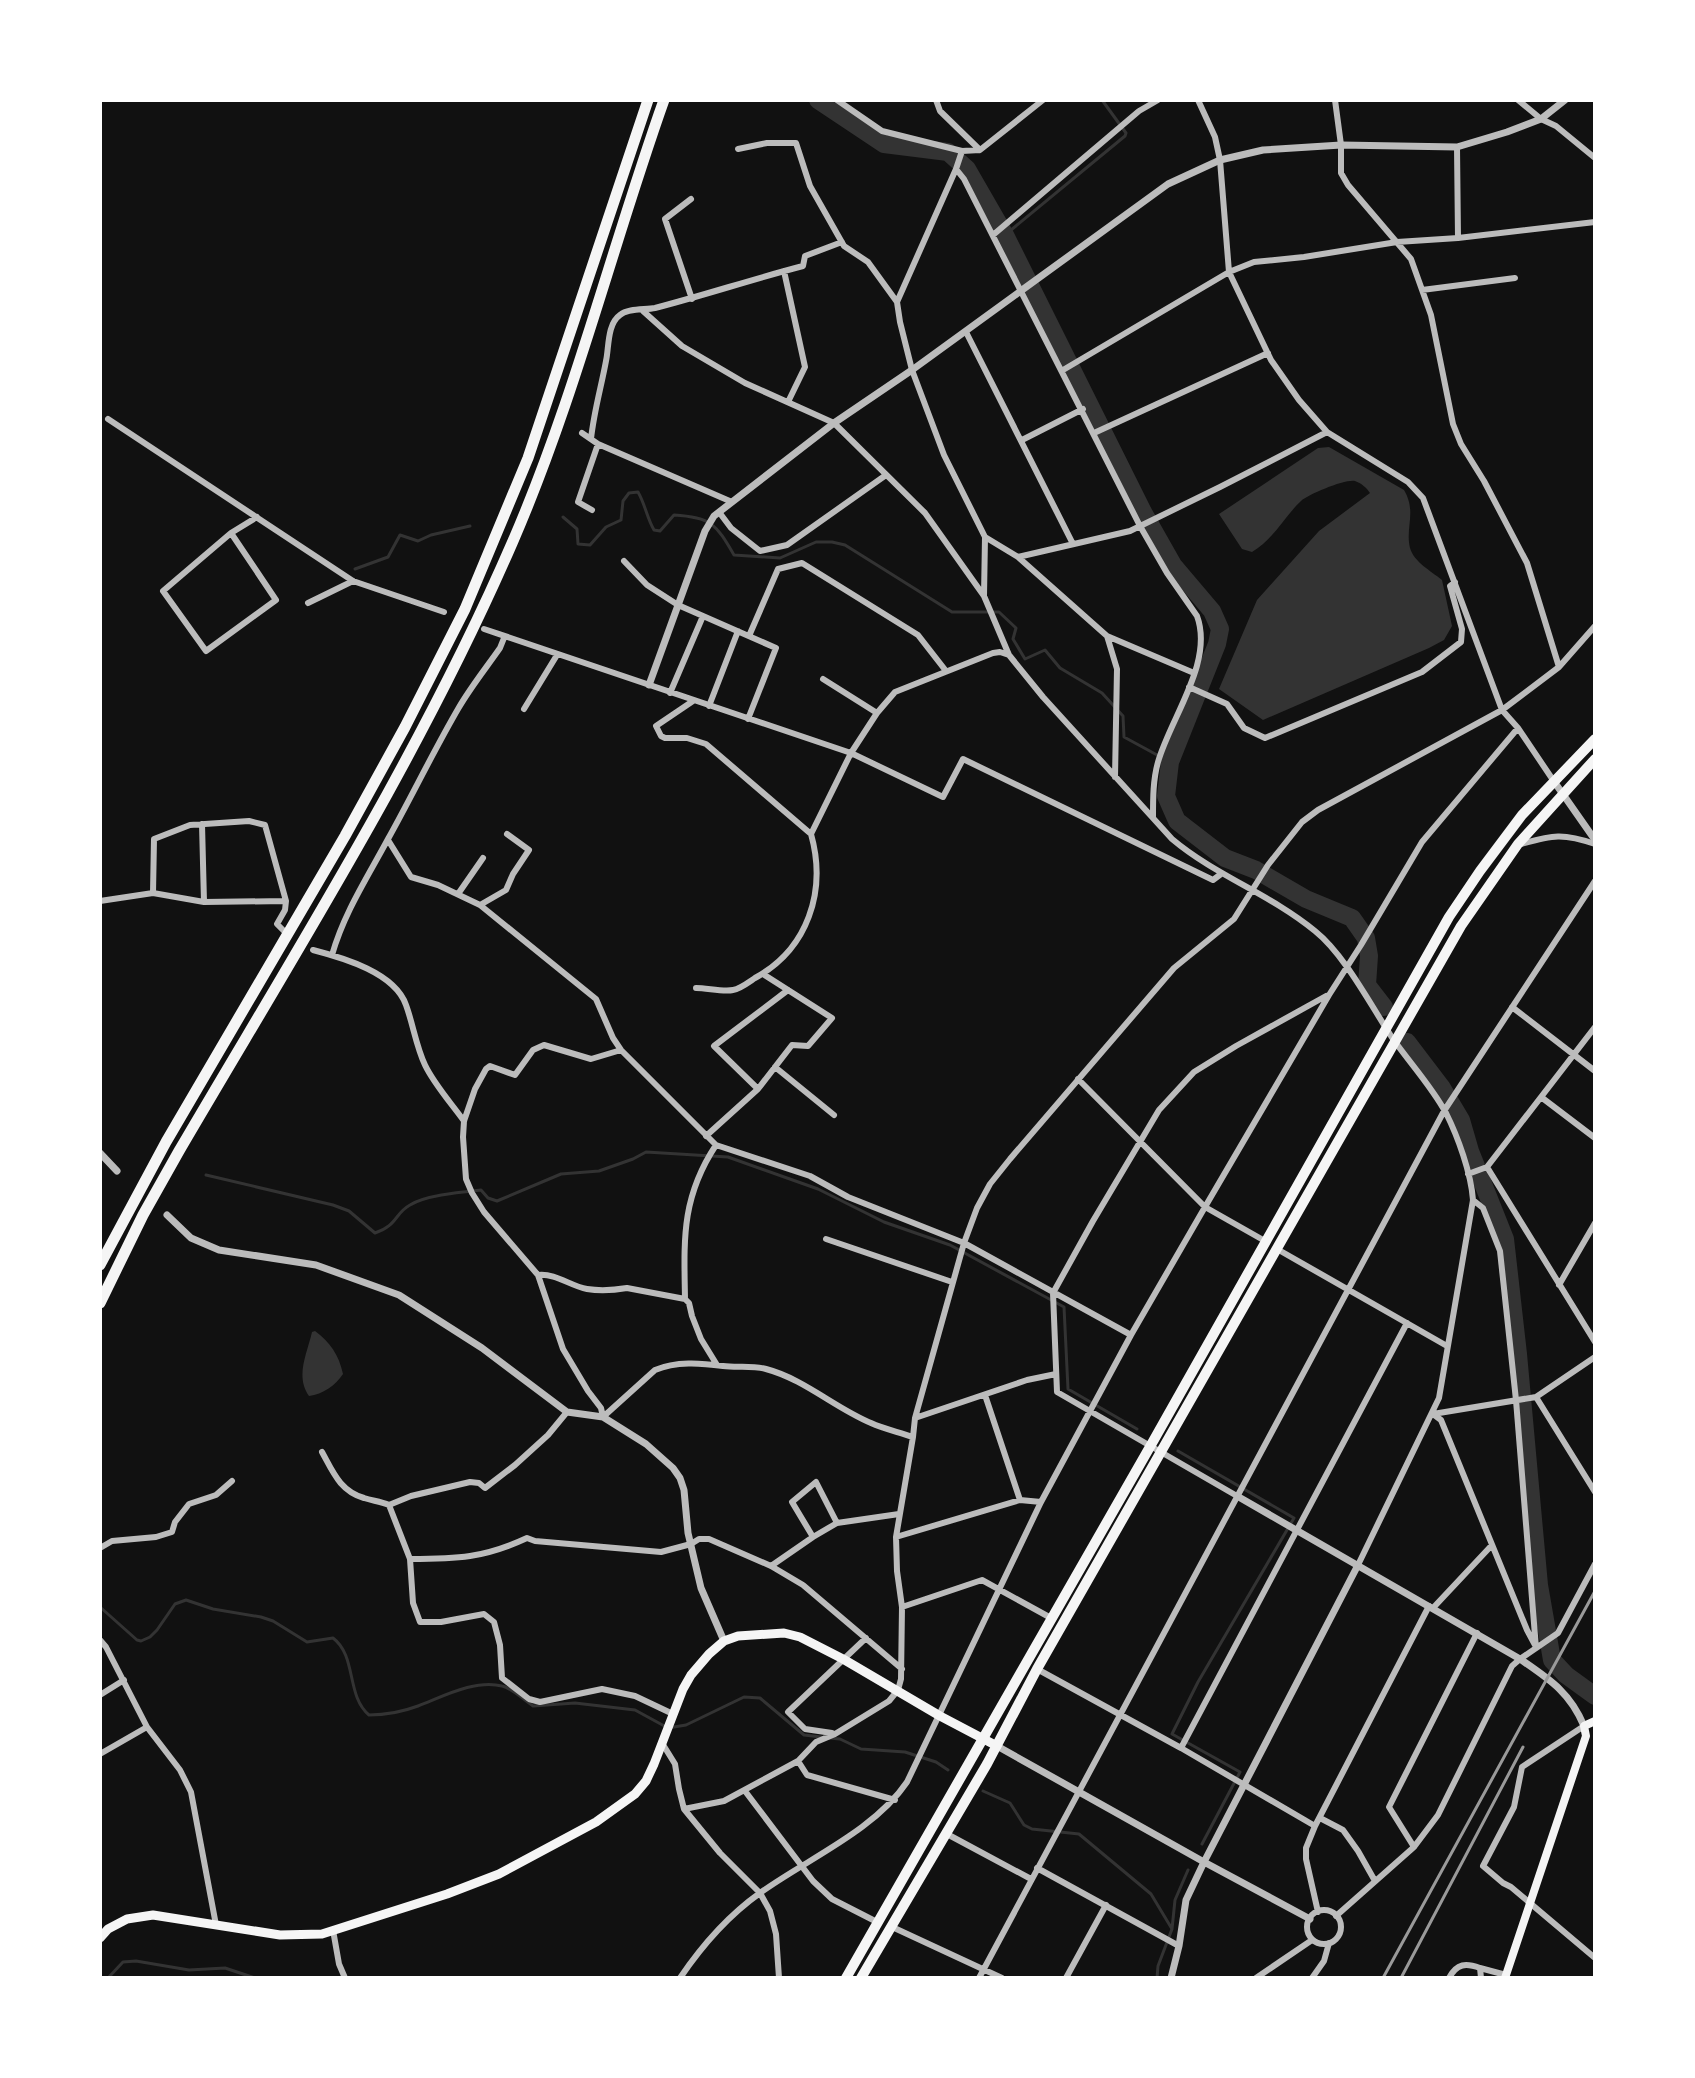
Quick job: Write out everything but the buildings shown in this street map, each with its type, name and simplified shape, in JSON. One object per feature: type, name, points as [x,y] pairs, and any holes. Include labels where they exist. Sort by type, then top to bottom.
[{"type":"highway","points":[[100,1265],[166,1142],[405,727],[465,609],[528,458],[648,100]]},
{"type":"highway","points":[[100,1303],[143,1215],[179,1151],[420,736],[479,615],[544,465],[664,100]]},
{"type":"highway","points":[[846,1978],[1456,905],[1522,815],[1595,739]]},
{"type":"highway","points":[[861,1978],[947,1834],[1037,1669],[1461,926],[1518,844],[1595,759]]},
{"type":"main road","points":[[100,1938],[118,1923],[153,1915],[280,1935],[322,1934],[499,1874],[596,1822],[635,1794],[646,1781],[691,1675],[724,1641],[754,1634],[784,1633],[800,1637],[997,1746]]},
{"type":"main road","points":[[1505,1976],[1586,1736],[1584,1726],[1595,1721]]},
{"type":"street","points":[[837,100],[882,131],[962,151],[980,150],[1043,100]]},
{"type":"street","points":[[936,100],[940,111],[980,150]]},
{"type":"street","points":[[993,235],[1139,111],[1158,100]]},
{"type":"street","points":[[1198,100],[1215,137],[1220,160],[1229,272],[1268,353],[1299,400],[1327,432],[1408,482],[1423,498],[1502,710],[1518,728],[1595,842]]},
{"type":"street","points":[[1335,100],[1341,173],[1411,259],[1431,315],[1453,424],[1527,563],[1559,667]]},
{"type":"street","points":[[1518,100],[1595,158]]},
{"type":"street","points":[[649,685],[705,531],[716,514],[834,423],[966,332],[1155,192],[1220,160],[1263,150],[1341,145],[1457,147],[1541,119],[1565,100]]},
{"type":"street","points":[[738,149],[767,143],[796,143],[810,186],[844,246],[868,262],[897,302],[912,370],[944,455],[985,537],[984,596]]},
{"type":"street","points":[[1457,147],[1458,238]]},
{"type":"street","points":[[897,302],[962,151]]},
{"type":"street","points":[[956,169],[1063,370],[1140,526],[1200,624],[1202,637],[1194,673],[1158,761],[1152,790],[1153,817]]},
{"type":"street","points":[[691,199],[665,219],[692,299]]},
{"type":"street","points":[[1063,370],[1229,272],[1254,262],[1397,242],[1595,222]]},
{"type":"street","points":[[592,510],[578,502],[594,442],[598,393],[615,321],[620,314],[692,299],[803,266],[805,256],[842,242]]},
{"type":"street","points":[[784,271],[805,367],[788,402]]},
{"type":"street","points":[[1422,290],[1515,278]]},
{"type":"street","points":[[643,311],[682,346],[745,383],[834,423],[925,513],[984,596],[1009,655],[1043,697],[1172,839],[1221,874],[1290,911],[1318,933],[1346,967],[1444,1111],[1455,1133],[1472,1186],[1473,1200],[1439,1398],[1433,1414],[1186,1900],[1171,1978]]},
{"type":"street","points":[[966,332],[1073,544]]},
{"type":"street","points":[[1094,433],[1268,353]]},
{"type":"street","points":[[1022,440],[1083,409]]},
{"type":"street","points":[[108,419],[353,581],[444,612]]},
{"type":"street","points":[[1018,557],[1130,531],[1327,432]]},
{"type":"street","points":[[582,433],[594,442],[732,502]]},
{"type":"street","points":[[716,514],[760,551],[787,545],[886,475]]},
{"type":"street","points":[[231,533],[276,600],[206,651],[163,591],[231,533],[257,517]]},
{"type":"street","points":[[985,537],[1018,557],[1107,636],[1194,673]]},
{"type":"street","points":[[624,561],[647,585],[678,605],[776,648],[748,719]]},
{"type":"street","points":[[749,636],[778,569],[802,563],[918,635],[946,671]]},
{"type":"street","points":[[308,603],[353,581]]},
{"type":"street","points":[[1189,687],[1227,704],[1244,728],[1265,738],[1422,672],[1461,642],[1462,629],[1450,586],[1455,582]]},
{"type":"street","points":[[670,693],[703,616]]},
{"type":"street","points":[[684,1809],[724,1801],[745,1791],[798,1761],[816,1742],[889,1701],[898,1690],[902,1669],[902,1607],[896,1537],[915,1418],[960,1255],[977,1208],[990,1184],[1174,968],[1234,919],[1268,865],[1302,822],[1318,810],[1502,710],[1559,667],[1595,626]]},
{"type":"street","points":[[484,629],[851,753],[943,797],[963,759],[1213,880],[1221,874]]},
{"type":"street","points":[[709,706],[738,631]]},
{"type":"street","points":[[1107,636],[1117,669],[1115,777]]},
{"type":"street","points":[[332,955],[338,932],[362,882],[459,707],[504,638]]},
{"type":"street","points":[[811,834],[851,753],[895,692],[993,653],[1009,655]]},
{"type":"street","points":[[524,709],[557,655]]},
{"type":"street","points":[[823,679],[877,713]]},
{"type":"street","points":[[693,701],[656,726],[661,736],[687,738],[706,744],[811,834],[816,854],[816,894],[805,927],[789,952],[771,969],[734,990],[696,988]]},
{"type":"street","points":[[680,1978],[730,1919],[760,1893],[803,1867],[895,1800],[923,1751],[1041,1502],[1131,1335],[1205,1207],[1422,842],[1518,728]]},
{"type":"street","points":[[153,893],[154,839],[190,825],[249,821],[265,825],[286,901],[277,924],[284,931]]},
{"type":"street","points":[[202,824],[204,902]]},
{"type":"street","points":[[480,905],[506,890],[529,850],[507,834]]},
{"type":"street","points":[[1518,844],[1562,835],[1595,842]]},
{"type":"street","points":[[388,840],[411,877],[480,905],[596,999],[621,1050],[706,1136],[714,1148],[810,1176],[848,1197],[964,1243],[1131,1335]]},
{"type":"street","points":[[458,894],[483,858]]},
{"type":"street","points":[[979,1978],[1444,1111],[1595,881]]},
{"type":"street","points":[[100,901],[153,893],[204,902],[286,901]]},
{"type":"street","points":[[313,950],[376,973],[395,985],[401,992],[424,1064],[464,1121]]},
{"type":"street","points":[[706,1136],[758,1089],[792,1045],[808,1046],[832,1018],[763,974]]},
{"type":"street","points":[[758,1089],[714,1046],[788,990]]},
{"type":"street","points":[[1329,995],[1194,1072],[1159,1110],[1053,1293],[1057,1392],[1477,1633],[1520,1659],[1565,1694],[1584,1726],[1522,1767],[1514,1807],[1483,1866],[1595,1958]]},
{"type":"street","points":[[1512,1007],[1595,1071]]},
{"type":"street","points":[[1468,1174],[1487,1167],[1595,1027]]},
{"type":"street","points":[[603,1417],[601,1408],[567,1358],[538,1275],[484,1212],[472,1193],[466,1179],[464,1121],[475,1089],[490,1066],[515,1075],[533,1050],[544,1045],[591,1059],[621,1050]]},
{"type":"street","points":[[775,1067],[834,1115]]},
{"type":"street","points":[[1078,1079],[1205,1207],[1265,1241]]},
{"type":"street","points":[[1541,1097],[1595,1138]]},
{"type":"street","points":[[685,1299],[685,1221],[691,1198],[714,1148]]},
{"type":"street","points":[[100,1153],[117,1171]]},
{"type":"street","points":[[1487,1167],[1595,1342]]},
{"type":"street","points":[[1473,1200],[1483,1208],[1500,1251],[1516,1400],[1536,1648]]},
{"type":"street","points":[[167,1215],[191,1238],[219,1250],[316,1265],[399,1295],[482,1348],[567,1412],[603,1417],[646,1444],[680,1478],[688,1533],[701,1588],[724,1641]]},
{"type":"street","points":[[1559,1285],[1595,1223]]},
{"type":"street","points":[[826,1239],[952,1282]]},
{"type":"street","points":[[1276,1248],[1447,1346]]},
{"type":"street","points":[[538,1275],[548,1274],[586,1289],[627,1288],[685,1299],[701,1339],[717,1365]]},
{"type":"street","points":[[1181,1748],[1407,1323]]},
{"type":"street","points":[[1433,1414],[1536,1397],[1595,1357]]},
{"type":"street","points":[[603,1417],[655,1370],[669,1365],[701,1363],[765,1368],[786,1376],[870,1423],[913,1437]]},
{"type":"street","points":[[915,1418],[1027,1380],[1056,1374]]},
{"type":"street","points":[[985,1395],[1020,1500]]},
{"type":"street","points":[[1536,1397],[1595,1492]]},
{"type":"street","points":[[389,1505],[411,1496],[470,1482],[479,1483],[485,1488],[548,1435],[567,1412]]},
{"type":"street","points":[[1433,1414],[1441,1420],[1536,1648]]},
{"type":"street","points":[[322,1452],[345,1490],[389,1505],[410,1559],[413,1603],[420,1622],[441,1622],[484,1614],[494,1622],[500,1645],[502,1678],[529,1699],[540,1702],[602,1689],[635,1696],[672,1716]]},
{"type":"street","points":[[100,1548],[112,1541],[156,1537],[172,1532],[175,1522],[189,1504],[216,1495],[232,1481]]},
{"type":"street","points":[[813,1537],[792,1502],[816,1482],[837,1523]]},
{"type":"street","points":[[896,1537],[1020,1500],[1041,1502]]},
{"type":"street","points":[[771,1566],[837,1523],[899,1514]]},
{"type":"street","points":[[410,1559],[474,1556],[527,1538],[661,1552],[699,1539],[709,1539],[771,1566],[803,1585],[902,1669]]},
{"type":"street","points":[[1318,1912],[1306,1859],[1306,1848],[1315,1826],[1431,1607],[1492,1545]]},
{"type":"street","points":[[1336,1916],[1414,1847],[1438,1815],[1512,1666],[1558,1633],[1595,1564]]},
{"type":"street","points":[[902,1607],[982,1580],[1051,1618]]},
{"type":"street","points":[[1414,1847],[1389,1807],[1477,1633]]},
{"type":"street","points":[[835,1734],[805,1729],[788,1712],[866,1638]]},
{"type":"street","points":[[100,1640],[147,1727],[180,1770],[191,1792],[216,1925]]},
{"type":"street","points":[[1037,1669],[1315,1826]]},
{"type":"street","points":[[100,1695],[124,1680]]},
{"type":"street","points":[[100,1754],[147,1727]]},
{"type":"street","points":[[664,1739],[675,1764],[684,1809],[720,1853],[760,1893],[770,1911],[776,1934],[778,1976]]},
{"type":"street","points":[[997,1746],[1310,1919]]},
{"type":"street","points":[[798,1761],[807,1775],[895,1800]]},
{"type":"street","points":[[745,1791],[813,1881],[832,1899],[877,1922]]},
{"type":"street","points":[[1320,1818],[1343,1830],[1375,1881]]},
{"type":"street","points":[[947,1834],[1031,1879]]},
{"type":"street","points":[[1037,1868],[1179,1946]]},
{"type":"street","points":[[1066,1978],[1106,1905]]},
{"type":"street","points":[[1327,1911],[1336,1916],[1340,1929],[1337,1938],[1329,1943],[1320,1944],[1312,1940],[1307,1930],[1310,1919],[1318,1912],[1327,1911]]},
{"type":"street","points":[[890,1926],[1002,1978]]},
{"type":"street","points":[[333,1930],[339,1964],[345,1978]]},
{"type":"street","points":[[1256,1978],[1312,1940]]},
{"type":"street","points":[[1312,1978],[1324,1961],[1329,1943]]},
{"type":"street","points":[[1449,1978],[1462,1964],[1505,1976]]},
{"type":"street","points":[[1480,1968],[1481,1978]]},
{"type":"shaded area","points":[[1329,447],[1404,490],[1410,505],[1410,548],[1419,562],[1442,580],[1452,626],[1444,640],[1429,648],[1263,720],[1219,689],[1257,600],[1319,531],[1370,493],[1359,483],[1350,481],[1311,495],[1301,501],[1266,541],[1252,552],[1242,549],[1219,514],[1318,448]]},
{"type":"shaded area","points":[[315,1331],[333,1350],[343,1374],[328,1389],[309,1396],[302,1373],[312,1332]]},
{"type":"waterway","points":[[818,100],[884,144],[948,152],[967,169],[1005,235],[1143,512],[1173,565],[1212,611],[1220,629],[1217,644],[1170,762],[1166,796],[1177,821],[1225,858],[1256,870],[1306,899],[1352,918],[1366,938],[1369,956],[1367,985],[1384,1007]]},
{"type":"waterway","points":[[1005,235],[1125,136],[1126,133],[1102,100]]},
{"type":"waterway","points":[[563,517],[577,529],[578,544],[590,545],[606,527],[621,520],[623,501],[629,493],[638,492],[654,530],[660,531],[674,515],[704,520],[717,529],[734,555],[780,558],[816,542],[845,545],[952,612],[999,612],[1016,628],[1013,639],[1025,659],[1045,650],[1060,668],[1102,693],[1123,716],[1124,737],[1170,762]]},
{"type":"waterway","points":[[355,569],[388,557],[400,535],[418,541],[470,526]]},
{"type":"waterway","points":[[1407,1042],[1442,1088],[1461,1120],[1505,1239],[1539,1585],[1552,1660],[1566,1675],[1595,1696]]},
{"type":"waterway","points":[[206,1175],[333,1205],[349,1211],[375,1233],[388,1227],[410,1205],[434,1196],[481,1190],[488,1198],[497,1201],[561,1174],[599,1171],[646,1152],[728,1157],[818,1189],[884,1222],[950,1245],[1064,1307],[1068,1389],[1137,1429]]},
{"type":"waterway","points":[[1178,1451],[1294,1518],[1198,1682],[1172,1734],[1240,1772],[1202,1844]]},
{"type":"waterway","points":[[100,1607],[141,1641],[157,1630],[175,1604],[186,1600],[213,1609],[273,1621],[307,1642],[333,1638],[346,1655],[357,1697],[369,1715],[400,1711],[459,1690],[492,1684],[510,1689],[533,1706],[575,1703],[635,1710],[668,1728],[686,1725],[744,1697],[760,1698],[804,1735],[821,1737]]},
{"type":"waterway","points":[[829,1738],[840,1739],[861,1749],[905,1752],[936,1762],[948,1770]]},
{"type":"waterway","points":[[983,1791],[1010,1803],[1024,1825],[1032,1829],[1079,1834],[1151,1894],[1172,1929]]},
{"type":"waterway","points":[[1157,1978],[1158,1966],[1172,1929],[1175,1900],[1188,1870]]},
{"type":"waterway","points":[[108,1978],[123,1962],[136,1961],[189,1970],[225,1968],[255,1978]]},
{"type":"railway","points":[[1383,1978],[1595,1591]]},
{"type":"railway","points":[[1401,1978],[1523,1747]]}]
